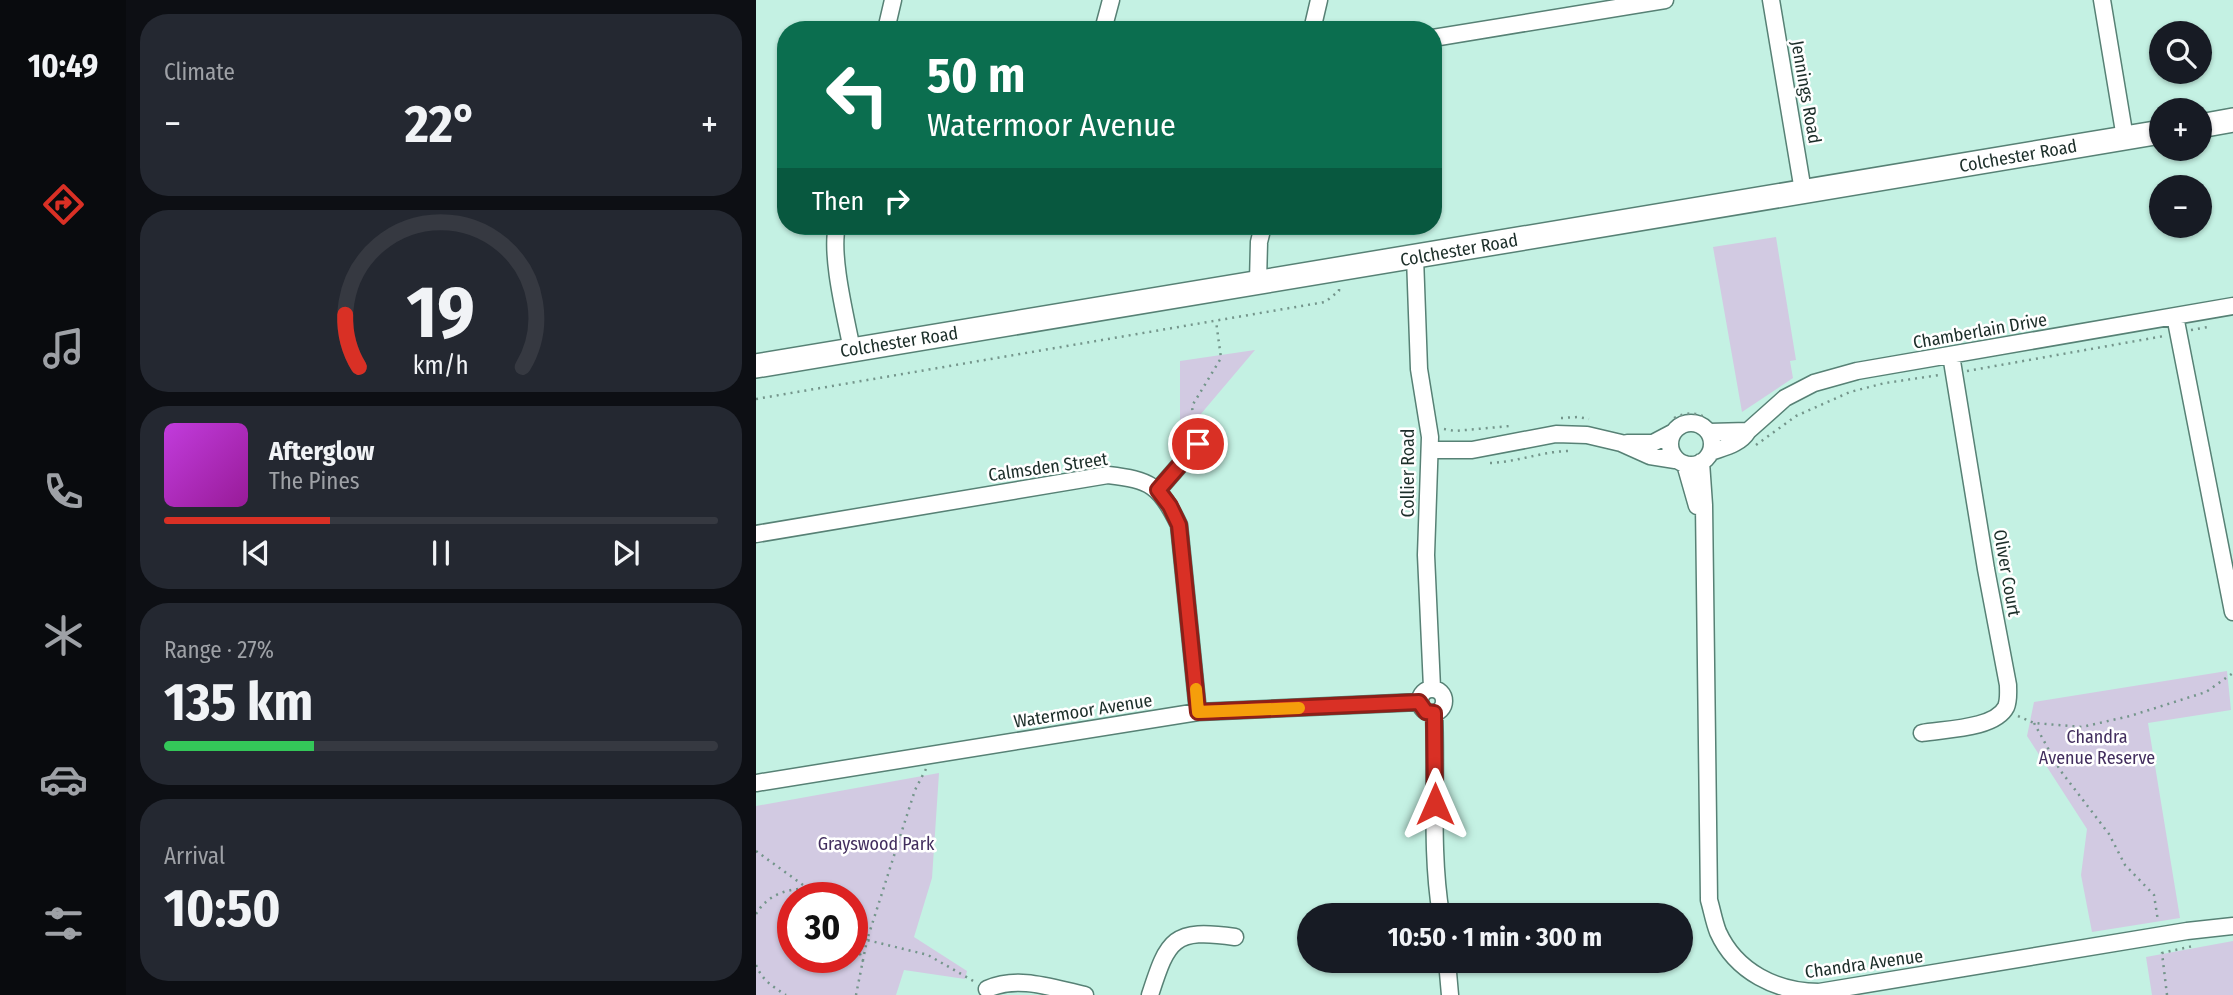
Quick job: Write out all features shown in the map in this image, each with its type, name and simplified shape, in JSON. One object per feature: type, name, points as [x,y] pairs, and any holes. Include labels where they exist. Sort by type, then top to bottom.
[{"type":"main road","points":[[2212,124],[2233,120]]},
{"type":"main road","name":"Colchester Road","points":[[756,366],[2149,134]]},
{"type":"street","points":[[888,21],[893,0]]},
{"type":"street","points":[[1105,21],[1111,0]]},
{"type":"street","points":[[1314,21],[1320,0]]},
{"type":"street","points":[[1442,36],[1574,8],[1665,0]]},
{"type":"street","name":"Jennings Road","points":[[1771,0],[1803,191]]},
{"type":"street","points":[[2102,0],[2125,138]]},
{"type":"street","points":[[837,235],[838,268],[852,350]]},
{"type":"street","points":[[1258,282],[1261,235]]},
{"type":"street","name":"Collier Road","points":[[1415,257],[1419,369],[1430,450],[1426,555],[1432,688]]},
{"type":"street","name":"Chamberlain Drive","points":[[1693,459],[1733,444],[1785,398],[1814,383],[1857,371],[2233,306]]},
{"type":"street","points":[[2175,317],[2233,612]]},
{"type":"street","name":"Oliver Court","points":[[1922,733],[1992,721],[2008,701],[2008,685],[1951,355]]},
{"type":"street","points":[[1621,443],[1653,443],[1690,422],[1703,426],[1711,438],[1693,459]]},
{"type":"street","points":[[1709,432],[1748,430]]},
{"type":"street","points":[[1672,433],[1670,446],[1693,459]]},
{"type":"street","points":[[1430,450],[1472,450],[1556,434],[1587,435],[1621,443],[1650,456],[1693,459]]},
{"type":"street","points":[[1198,444],[1158,490],[1179,525],[1198,712]]},
{"type":"street","name":"Chandra Avenue","points":[[1693,459],[1703,525],[1709,900],[1717,930],[1724,943],[1762,988],[1799,992],[1838,990],[2187,931],[2233,926]]},
{"type":"street","name":"Calmsden Street","points":[[756,534],[1108,475],[1134,478],[1158,490]]},
{"type":"street","points":[[1432,688],[1442,694],[1444,700],[1439,710],[1434,713],[1426,712],[1419,702],[1424,691],[1432,688]]},
{"type":"street","name":"Watermoor Avenue","points":[[756,783],[1198,712],[1419,702]]},
{"type":"street","points":[[1434,713],[1435,862],[1440,903]]},
{"type":"street","points":[[1150,995],[1162,956],[1171,945],[1193,934],[1235,937]]},
{"type":"street","points":[[1448,973],[1450,995]]},
{"type":"street","points":[[987,989],[1001,983],[1025,982],[1085,995]]},
{"type":"path","points":[[756,399],[1325,302],[1339,291]]},
{"type":"path","points":[[1194,417],[1192,405],[1221,358],[1216,321]]},
{"type":"path","points":[[1748,450],[1796,416],[1850,392],[1885,383],[2166,335]]},
{"type":"path","points":[[1484,463],[1517,460],[1555,451],[1580,450]]},
{"type":"path","points":[[2011,711],[2034,723],[2082,727],[2130,716],[2206,692],[2233,673]]},
{"type":"path","points":[[2034,723],[2060,770],[2109,834],[2125,865],[2154,895],[2158,922]]},
{"type":"path","points":[[868,937],[915,790],[934,754]]},
{"type":"path","points":[[756,851],[800,882]]},
{"type":"path","points":[[756,914],[777,894]]},
{"type":"path","points":[[868,940],[928,955],[987,989]]},
{"type":"path","points":[[2162,953],[2167,995]]},
{"type":"path","points":[[756,965],[759,973],[770,985],[786,995]]},
{"type":"path","points":[[856,995],[862,973]]},
{"type":"green space","points":[[1776,237],[1796,360],[1790,361],[1793,378],[1742,412],[1713,247]]},
{"type":"green space","points":[[1255,350],[1200,415],[1180,421],[1180,361]]},
{"type":"green space","name":"Chandra Avenue Reserve","points":[[2227,671],[2231,710],[2148,723],[2180,918],[2092,932],[2081,875],[2087,829],[2027,736],[2034,702]]},
{"type":"green space","name":"Grayswood Park","points":[[939,773],[932,878],[914,937],[967,971],[965,979],[904,970],[896,995],[756,995],[756,806]]},
{"type":"green space","points":[[2233,941],[2233,995],[2152,995],[2146,957]]},
{"type":"slow traffic","points":[[1196,689],[1198,712],[1299,708]]},
{"type":"route","points":[[1198,444],[1158,490],[1179,525],[1198,712],[1419,702],[1426,712],[1434,713],[1435,804]]}]
